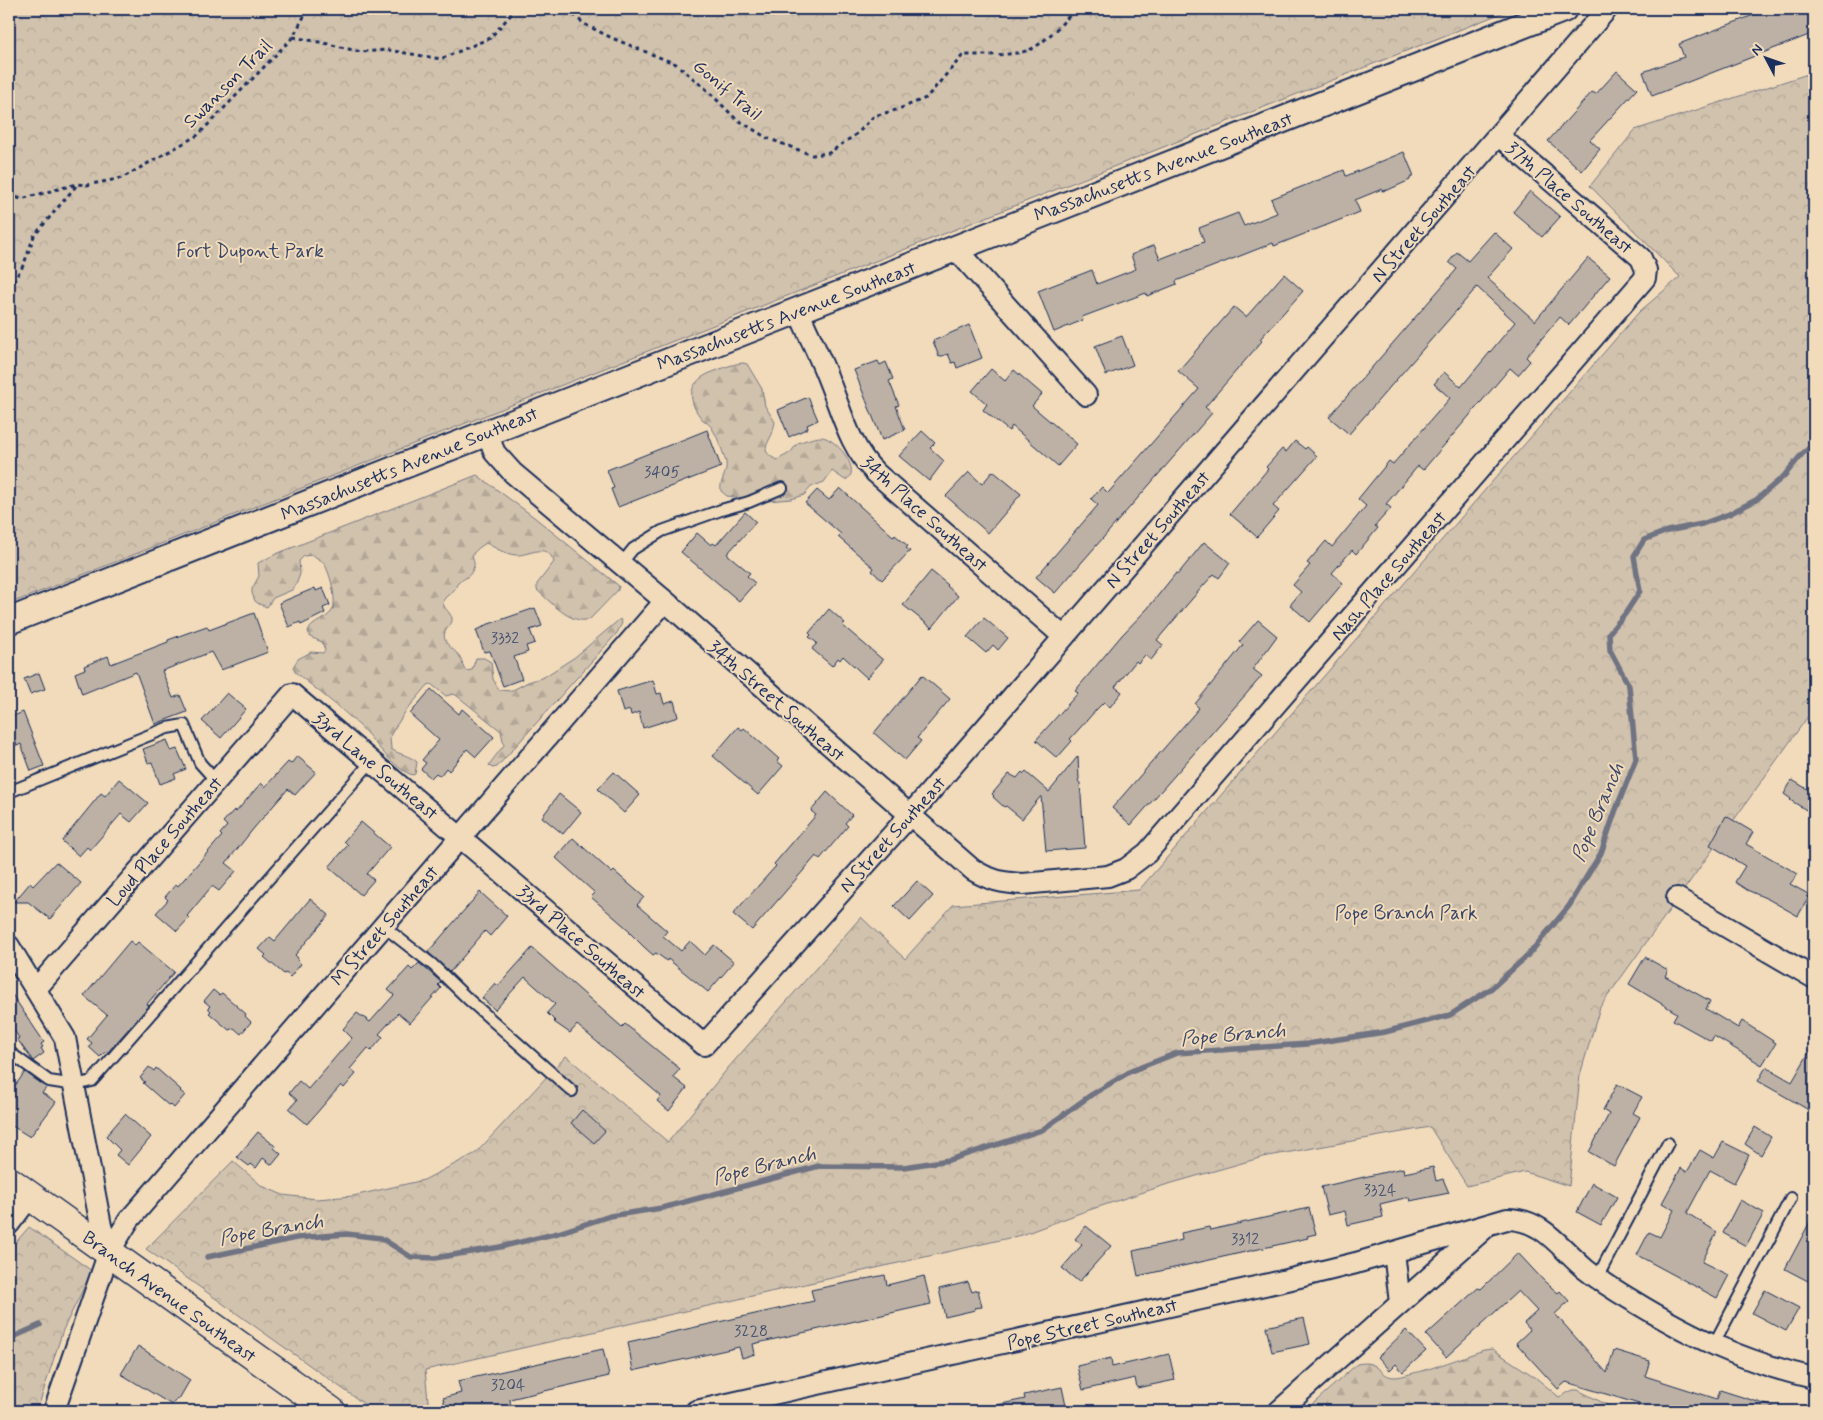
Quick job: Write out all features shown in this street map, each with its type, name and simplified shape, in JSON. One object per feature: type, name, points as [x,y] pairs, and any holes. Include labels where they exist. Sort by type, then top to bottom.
[{"type":"main road","name":"Branch Avenue Southeast","points":[[19,1189],[331,1411]]},
{"type":"street","name":"Massachusetts Avenue Southeast","points":[[9,621],[1564,9]]},
{"type":"street","name":"N Street Southeast","points":[[704,1045],[910,815],[1607,9]]},
{"type":"street","name":"37th Place Southeast","points":[[1498,135],[1641,258]]},
{"type":"street","points":[[955,248],[1086,395]]},
{"type":"street","name":"Nash Place Southeast","points":[[1108,876],[1126,869],[1147,853],[1642,283],[1646,270],[1641,258]]},
{"type":"street","name":"34th Place Southeast","points":[[798,310],[826,372],[852,441],[865,462],[1064,636]]},
{"type":"street","name":"34th Street Southeast","points":[[486,432],[496,453],[513,473],[665,601],[966,865],[980,875],[995,881],[1023,884],[1108,876]]},
{"type":"street","name":"M Street Southeast","points":[[54,1411],[109,1252],[129,1220],[665,601]]},
{"type":"street","name":"33rd Lane Southeast","points":[[292,694],[461,837]]},
{"type":"street","name":"Loud Place Southeast","points":[[36,989],[292,694]]},
{"type":"street","name":"33rd Place Southeast","points":[[461,837],[704,1045]]},
{"type":"street","points":[[1677,898],[1814,978]]},
{"type":"street","points":[[9,946],[62,1032],[67,1045],[101,1226],[109,1252]]},
{"type":"street","points":[[9,1224],[19,1189]]},
{"type":"street","points":[[1279,1411],[1488,1223],[1514,1219],[1534,1224],[1546,1232],[1597,1278],[1656,1316],[1713,1346],[1770,1366],[1814,1378]]},
{"type":"street","name":"Pope Street Southeast","points":[[696,1411],[1263,1285],[1394,1252],[1488,1223]]},
{"type":"street","points":[[1394,1252],[1400,1303]]},
{"type":"lane","points":[[621,564],[633,549],[662,531],[720,510],[749,502],[782,488]]},
{"type":"lane","points":[[9,792],[167,728],[184,725],[200,763],[216,781]]},
{"type":"lane","points":[[9,1052],[49,1081],[75,1085],[92,1080],[372,761]]},
{"type":"lane","points":[[383,926],[433,965],[468,999],[572,1091]]},
{"type":"lane","points":[[1597,1278],[1668,1143]]},
{"type":"lane","points":[[1713,1346],[1791,1198]]},
{"type":"path","name":"Swanson Trail","points":[[9,195],[21,199],[77,184],[87,185],[122,178],[198,135],[293,37],[308,9]]},
{"type":"path","points":[[293,37],[324,42],[361,52],[388,50],[441,59],[490,38],[516,9]]},
{"type":"path","name":"Gonif Trail","points":[[567,9],[584,24],[612,38],[676,64],[707,90],[735,118],[767,138],[812,155],[829,153],[858,133],[874,116],[896,110],[926,98],[963,56],[995,55],[1030,50],[1056,30],[1076,9]]},
{"type":"path","points":[[9,289],[24,264],[34,236],[77,184]]},
{"type":"green space","name":"Fort Dupont Park","points":[[9,9],[1512,9],[9,604]]},
{"type":"green space","name":"Pope Branch Park","points":[[1814,72],[1814,708],[1600,1007],[1580,1075],[1569,1186],[1525,1172],[1467,1186],[1430,1127],[1263,1157],[1165,1185],[1080,1213],[1022,1235],[425,1370],[429,1411],[374,1411],[146,1249],[233,1161],[262,1186],[283,1195],[317,1199],[353,1196],[424,1180],[476,1153],[566,1056],[668,1142],[728,1068],[861,917],[905,959],[953,905],[1139,890],[1639,312],[1680,277],[1590,186],[1635,130]]},
{"type":"green space","points":[[734,364],[747,364],[762,389],[765,406],[775,422],[766,448],[767,453],[777,460],[791,452],[798,443],[821,437],[834,443],[846,456],[850,463],[850,476],[845,480],[832,471],[824,482],[811,487],[804,495],[791,499],[768,501],[727,496],[721,491],[726,462],[719,441],[712,428],[702,419],[694,406],[692,399],[693,387],[702,377],[710,373]]},
{"type":"green space","points":[[477,475],[534,517],[619,586],[618,590],[590,619],[576,619],[554,606],[537,590],[537,584],[554,562],[547,552],[537,551],[516,555],[486,543],[474,552],[474,566],[471,573],[458,583],[455,589],[443,601],[452,618],[451,624],[445,632],[445,640],[458,654],[466,671],[472,670],[476,658],[484,658],[491,662],[493,679],[499,690],[511,691],[528,682],[544,677],[575,657],[620,619],[622,623],[617,633],[497,767],[492,768],[489,765],[504,745],[501,731],[456,695],[446,696],[431,684],[428,685],[405,712],[390,738],[391,749],[417,762],[415,774],[413,775],[392,761],[352,719],[295,672],[293,667],[298,659],[311,652],[323,653],[325,650],[322,642],[310,637],[308,631],[313,625],[326,617],[334,607],[332,586],[323,562],[313,555],[304,556],[299,561],[300,574],[296,585],[292,590],[273,598],[267,607],[255,601],[252,589],[259,576],[258,563],[276,554]]},
{"type":"green space","points":[[29,1227],[92,1271],[63,1330],[37,1411],[9,1411],[9,1250]]},
{"type":"green space","points":[[1492,1349],[1535,1377],[1559,1397],[1573,1390],[1578,1390],[1611,1407],[1625,1411],[1305,1411],[1357,1364],[1371,1364],[1389,1376],[1397,1377]]},
{"type":"building","points":[[1769,9],[1814,9],[1814,33],[1652,96],[1643,72],[1684,57],[1679,44]]},
{"type":"building","points":[[1617,71],[1637,89],[1590,140],[1600,149],[1582,171],[1548,141],[1592,92],[1596,94]]},
{"type":"building","points":[[1404,152],[1414,176],[1410,180],[1388,190],[1382,191],[1382,189],[1355,200],[1360,212],[1274,246],[1273,243],[1176,281],[1177,284],[1147,296],[1146,293],[1082,317],[1083,320],[1054,332],[1038,291],[1092,270],[1097,284],[1136,269],[1131,255],[1154,245],[1160,259],[1204,242],[1199,228],[1238,213],[1244,226],[1277,213],[1271,199],[1344,170],[1346,176]]},
{"type":"building","points":[[1530,191],[1560,217],[1542,237],[1513,212]]},
{"type":"building","points":[[1494,232],[1513,249],[1487,278],[1535,321],[1588,258],[1610,276],[1569,325],[1560,317],[1526,357],[1530,361],[1518,375],[1510,368],[1423,470],[1418,466],[1386,504],[1391,508],[1375,526],[1378,528],[1356,554],[1352,550],[1332,573],[1343,583],[1310,622],[1290,605],[1301,592],[1293,585],[1310,565],[1307,563],[1326,541],[1332,547],[1366,506],[1358,499],[1389,461],[1393,464],[1450,398],[1434,384],[1444,372],[1461,387],[1515,322],[1477,287],[1349,434],[1329,417],[1457,269],[1449,262],[1457,252],[1468,261]]},
{"type":"building","points":[[1284,274],[1303,291],[1260,339],[1262,341],[1205,407],[1212,413],[1055,593],[1036,577],[1098,505],[1091,499],[1102,487],[1108,493],[1199,389],[1178,371],[1234,307],[1246,317]]},
{"type":"building","points":[[969,325],[982,358],[957,368],[955,362],[952,363],[948,354],[939,357],[933,341]]},
{"type":"building","points":[[1122,336],[1133,365],[1106,375],[1095,346]]},
{"type":"building","points":[[878,361],[880,365],[886,362],[893,379],[889,381],[899,405],[896,406],[905,430],[882,440],[854,370]]},
{"type":"building","points":[[991,369],[1005,381],[1014,370],[1042,394],[1032,406],[1077,444],[1058,466],[1012,426],[1009,431],[983,410],[987,404],[972,391]]},
{"type":"building","points":[[808,397],[818,420],[807,425],[808,428],[789,437],[778,410]]},
{"type":"building","points":[[707,430],[721,467],[618,507],[611,489],[614,488],[607,470]]},
{"type":"building","points":[[922,431],[935,443],[930,448],[944,461],[929,481],[899,456]]},
{"type":"building","points":[[1295,441],[1305,449],[1307,447],[1317,456],[1273,506],[1279,511],[1257,537],[1230,514],[1268,469],[1266,467],[1282,449],[1286,452]]},
{"type":"building","points":[[993,471],[1021,494],[988,533],[946,496],[969,472],[982,484]]},
{"type":"building","points":[[840,488],[894,537],[895,535],[908,546],[906,548],[910,551],[882,580],[872,571],[874,568],[838,537],[841,534],[805,503],[817,490],[829,500]]},
{"type":"building","points":[[745,512],[756,522],[727,554],[750,573],[747,576],[755,583],[739,601],[681,552],[697,533],[711,545],[713,543],[716,545]]},
{"type":"building","points":[[1204,542],[1230,563],[1219,578],[1214,574],[1157,640],[1163,645],[1151,660],[1145,655],[1138,663],[1136,661],[1115,687],[1122,692],[1110,707],[1104,702],[1070,739],[1072,741],[1057,758],[1036,740],[1078,693],[1075,691],[1122,635],[1148,608],[1176,573],[1178,574]]},
{"type":"building","points":[[931,571],[958,596],[932,628],[903,605]]},
{"type":"building","points":[[315,588],[316,591],[323,588],[330,605],[323,608],[325,613],[301,625],[300,622],[289,627],[279,603]]},
{"type":"building","points":[[535,608],[542,626],[530,630],[535,643],[526,646],[528,652],[514,657],[522,679],[503,686],[490,651],[484,652],[476,630]]},
{"type":"building","points":[[829,609],[845,623],[842,625],[883,660],[867,678],[843,656],[840,660],[838,658],[832,666],[812,649],[817,643],[809,637],[811,635],[809,633]]},
{"type":"building","points":[[254,613],[268,652],[221,670],[211,652],[162,671],[173,698],[180,695],[187,712],[155,724],[136,672],[82,694],[75,673],[85,669],[84,666],[108,656],[111,664],[190,632],[207,626],[209,630]]},
{"type":"building","points":[[984,618],[1008,638],[998,650],[993,645],[986,653],[967,637]]},
{"type":"building","points":[[1258,620],[1277,636],[1253,669],[1262,676],[1131,825],[1112,808],[1199,708],[1195,704],[1243,645],[1239,642]]},
{"type":"building","points":[[39,673],[45,689],[30,694],[24,679]]},
{"type":"building","points":[[922,675],[950,699],[917,738],[921,741],[905,760],[874,733]]},
{"type":"building","points":[[653,680],[657,694],[661,693],[664,704],[674,701],[678,717],[643,728],[639,712],[631,715],[630,710],[623,712],[617,691]]},
{"type":"building","points":[[431,689],[459,714],[462,709],[494,737],[476,757],[467,749],[449,771],[446,768],[440,776],[436,773],[431,778],[421,769],[426,763],[422,760],[439,740],[410,714]]},
{"type":"building","points":[[227,693],[246,709],[221,738],[202,721]]},
{"type":"building","points":[[23,712],[44,766],[31,771],[21,744],[17,746],[15,741],[9,743],[9,718]]},
{"type":"building","points":[[738,727],[742,730],[744,728],[779,759],[777,761],[783,766],[758,795],[713,756]]},
{"type":"building","points":[[167,740],[171,751],[177,749],[186,769],[174,774],[176,778],[160,784],[152,762],[148,763],[143,749]]},
{"type":"building","points":[[297,756],[316,772],[295,795],[288,789],[226,863],[236,871],[219,891],[212,886],[177,931],[156,913],[168,900],[165,897],[176,884],[178,886],[222,836],[220,834],[227,826],[223,822],[234,810],[236,812],[261,783],[265,787],[288,762],[291,764]]},
{"type":"building","points":[[1078,756],[1078,781],[1080,783],[1085,848],[1046,851],[1041,796],[1022,819],[1006,806],[1004,807],[992,794],[1009,774],[1017,778],[1022,772],[1024,774],[1026,772],[1049,792]]},
{"type":"building","points":[[614,772],[640,795],[624,813],[598,789]]},
{"type":"building","points":[[119,779],[148,803],[131,822],[121,814],[90,850],[87,847],[79,856],[62,841],[101,793],[105,796]]},
{"type":"building","points":[[1792,780],[1814,793],[1814,800],[1808,811],[1784,794]]},
{"type":"building","points":[[827,792],[852,815],[845,823],[848,826],[820,859],[816,856],[752,930],[733,914],[776,866],[774,864],[816,815],[811,811]]},
{"type":"building","points":[[559,794],[581,812],[563,834],[542,817]]},
{"type":"building","points":[[1726,816],[1753,832],[1746,844],[1798,874],[1790,884],[1810,895],[1798,916],[1735,882],[1745,866],[1710,845]]},
{"type":"building","points":[[361,822],[390,847],[367,874],[374,880],[361,895],[329,867],[348,845],[344,841]]},
{"type":"building","points":[[573,838],[612,873],[614,871],[644,897],[637,905],[667,931],[663,936],[681,951],[690,941],[705,955],[714,945],[734,962],[708,992],[668,959],[667,961],[656,953],[653,955],[630,931],[591,897],[595,893],[556,858]]},
{"type":"building","points":[[56,862],[81,883],[50,919],[28,902],[14,902],[30,883],[33,886]]},
{"type":"building","points":[[917,881],[933,896],[910,921],[894,906]]},
{"type":"building","points":[[480,892],[507,916],[490,936],[485,931],[450,972],[428,952]]},
{"type":"building","points":[[310,899],[329,915],[295,955],[301,964],[290,977],[264,957],[266,955],[259,949],[270,937],[275,941]]},
{"type":"building","points":[[130,941],[135,945],[138,942],[174,972],[147,1004],[149,1006],[107,1053],[106,1051],[100,1057],[89,1047],[92,1043],[87,1039],[107,1015],[84,996]]},
{"type":"building","points":[[532,948],[622,1027],[625,1024],[680,1069],[673,1077],[687,1088],[669,1111],[657,1101],[661,1096],[577,1025],[570,1033],[554,1022],[547,1013],[555,1004],[525,977],[495,1010],[482,998],[495,983],[498,986]]},
{"type":"building","points":[[1645,957],[1668,970],[1665,976],[1710,1001],[1706,1009],[1738,1028],[1742,1021],[1776,1043],[1762,1065],[1714,1036],[1711,1041],[1673,1020],[1677,1013],[1629,984]]},
{"type":"building","points":[[419,963],[441,982],[438,985],[441,988],[410,1023],[398,1013],[379,1034],[383,1037],[371,1051],[368,1048],[350,1069],[356,1074],[344,1088],[341,1085],[307,1124],[289,1109],[297,1100],[289,1093],[299,1081],[308,1089],[352,1038],[343,1029],[357,1013],[370,1022],[394,995],[388,990],[409,967],[412,970]]},
{"type":"building","points":[[9,990],[44,1042],[41,1044],[43,1047],[41,1048],[44,1053],[33,1061],[17,1039],[19,1038],[9,1022]]},
{"type":"building","points":[[213,990],[219,995],[222,993],[246,1014],[245,1016],[251,1022],[241,1034],[234,1028],[229,1030],[209,1013],[211,1011],[208,1008],[210,1006],[204,1001]]},
{"type":"building","points":[[1814,1044],[1814,1113],[1758,1081],[1766,1067],[1792,1082]]},
{"type":"building","points":[[149,1067],[154,1071],[156,1068],[185,1095],[174,1108],[143,1083],[145,1082],[140,1078]]},
{"type":"building","points":[[25,1072],[47,1087],[42,1093],[56,1102],[30,1137],[9,1124],[9,1094]]},
{"type":"building","points":[[1617,1084],[1642,1097],[1633,1113],[1640,1117],[1614,1166],[1589,1152],[1609,1114],[1603,1110]]},
{"type":"building","points":[[582,1110],[605,1131],[594,1143],[571,1123]]},
{"type":"building","points":[[125,1114],[151,1137],[128,1165],[116,1155],[120,1150],[106,1136]]},
{"type":"building","points":[[1755,1127],[1771,1137],[1761,1155],[1745,1144]]},
{"type":"building","points":[[258,1132],[275,1146],[274,1148],[281,1154],[272,1165],[263,1158],[256,1168],[251,1164],[249,1166],[237,1157]]},
{"type":"building","points":[[1723,1142],[1749,1155],[1734,1183],[1710,1170],[1687,1213],[1717,1232],[1702,1262],[1729,1275],[1717,1298],[1637,1255],[1649,1232],[1660,1237],[1674,1210],[1662,1203],[1681,1168],[1687,1172],[1700,1150],[1714,1158]]},
{"type":"building","points":[[1433,1167],[1436,1181],[1443,1179],[1449,1193],[1410,1201],[1409,1197],[1380,1204],[1383,1217],[1348,1225],[1345,1211],[1328,1215],[1321,1187],[1403,1168],[1404,1173]]},
{"type":"building","points":[[1592,1183],[1617,1197],[1601,1225],[1577,1212]]},
{"type":"building","points":[[1740,1200],[1764,1213],[1746,1246],[1723,1233]]},
{"type":"building","points":[[1309,1208],[1316,1234],[1307,1236],[1308,1238],[1138,1276],[1133,1251],[1182,1240],[1181,1233],[1209,1227],[1210,1230]]},
{"type":"building","points":[[1814,1214],[1814,1269],[1808,1281],[1785,1269]]},
{"type":"building","points":[[1086,1226],[1111,1246],[1079,1282],[1062,1268],[1082,1245],[1075,1239]]},
{"type":"building","points":[[1518,1253],[1544,1281],[1558,1293],[1560,1291],[1569,1301],[1555,1314],[1607,1373],[1614,1350],[1650,1361],[1645,1376],[1717,1399],[1720,1390],[1777,1408],[1777,1411],[1636,1411],[1639,1404],[1566,1382],[1558,1389],[1516,1343],[1530,1330],[1524,1323],[1537,1311],[1518,1291],[1446,1357],[1426,1335],[1478,1288],[1481,1289]]},
{"type":"building","points":[[885,1275],[887,1285],[924,1276],[931,1304],[753,1344],[755,1354],[742,1358],[739,1347],[633,1371],[628,1342],[814,1301],[811,1290]]},
{"type":"building","points":[[968,1282],[972,1292],[978,1290],[982,1307],[945,1317],[939,1289]]},
{"type":"building","points":[[1765,1290],[1799,1308],[1786,1331],[1752,1313]]},
{"type":"building","points":[[1304,1318],[1310,1344],[1272,1352],[1266,1327]]},
{"type":"building","points":[[1406,1330],[1426,1351],[1403,1372],[1396,1364],[1390,1370],[1378,1357]]},
{"type":"building","points":[[138,1346],[190,1380],[179,1399],[177,1398],[172,1405],[121,1374]]},
{"type":"building","points":[[603,1349],[609,1376],[510,1399],[511,1411],[446,1411],[443,1398],[461,1393],[458,1381]]},
{"type":"building","points":[[1169,1354],[1175,1380],[1137,1388],[1135,1378],[1083,1390],[1077,1366],[1111,1358],[1112,1367]]},
{"type":"building","points":[[1062,1387],[1067,1411],[998,1411],[997,1405],[1025,1399],[1024,1395]]},
{"type":"waterway","name":"Pope Branch","points":[[207,1257],[297,1238],[347,1234],[381,1238],[411,1257],[435,1258],[500,1247],[558,1233],[610,1216],[662,1208],[819,1166],[904,1167],[949,1160],[1042,1130],[1091,1095],[1131,1071],[1177,1053],[1307,1044],[1385,1032],[1450,1015],[1492,988],[1529,954],[1569,906],[1601,853],[1636,759],[1629,686],[1610,650],[1609,633],[1625,614],[1640,591],[1634,556],[1644,540],[1667,531],[1702,524],[1729,514],[1756,500],[1784,476],[1802,454],[1814,444]]},
{"type":"waterway","name":"Pope Branch","points":[[9,1339],[40,1325]]}]
